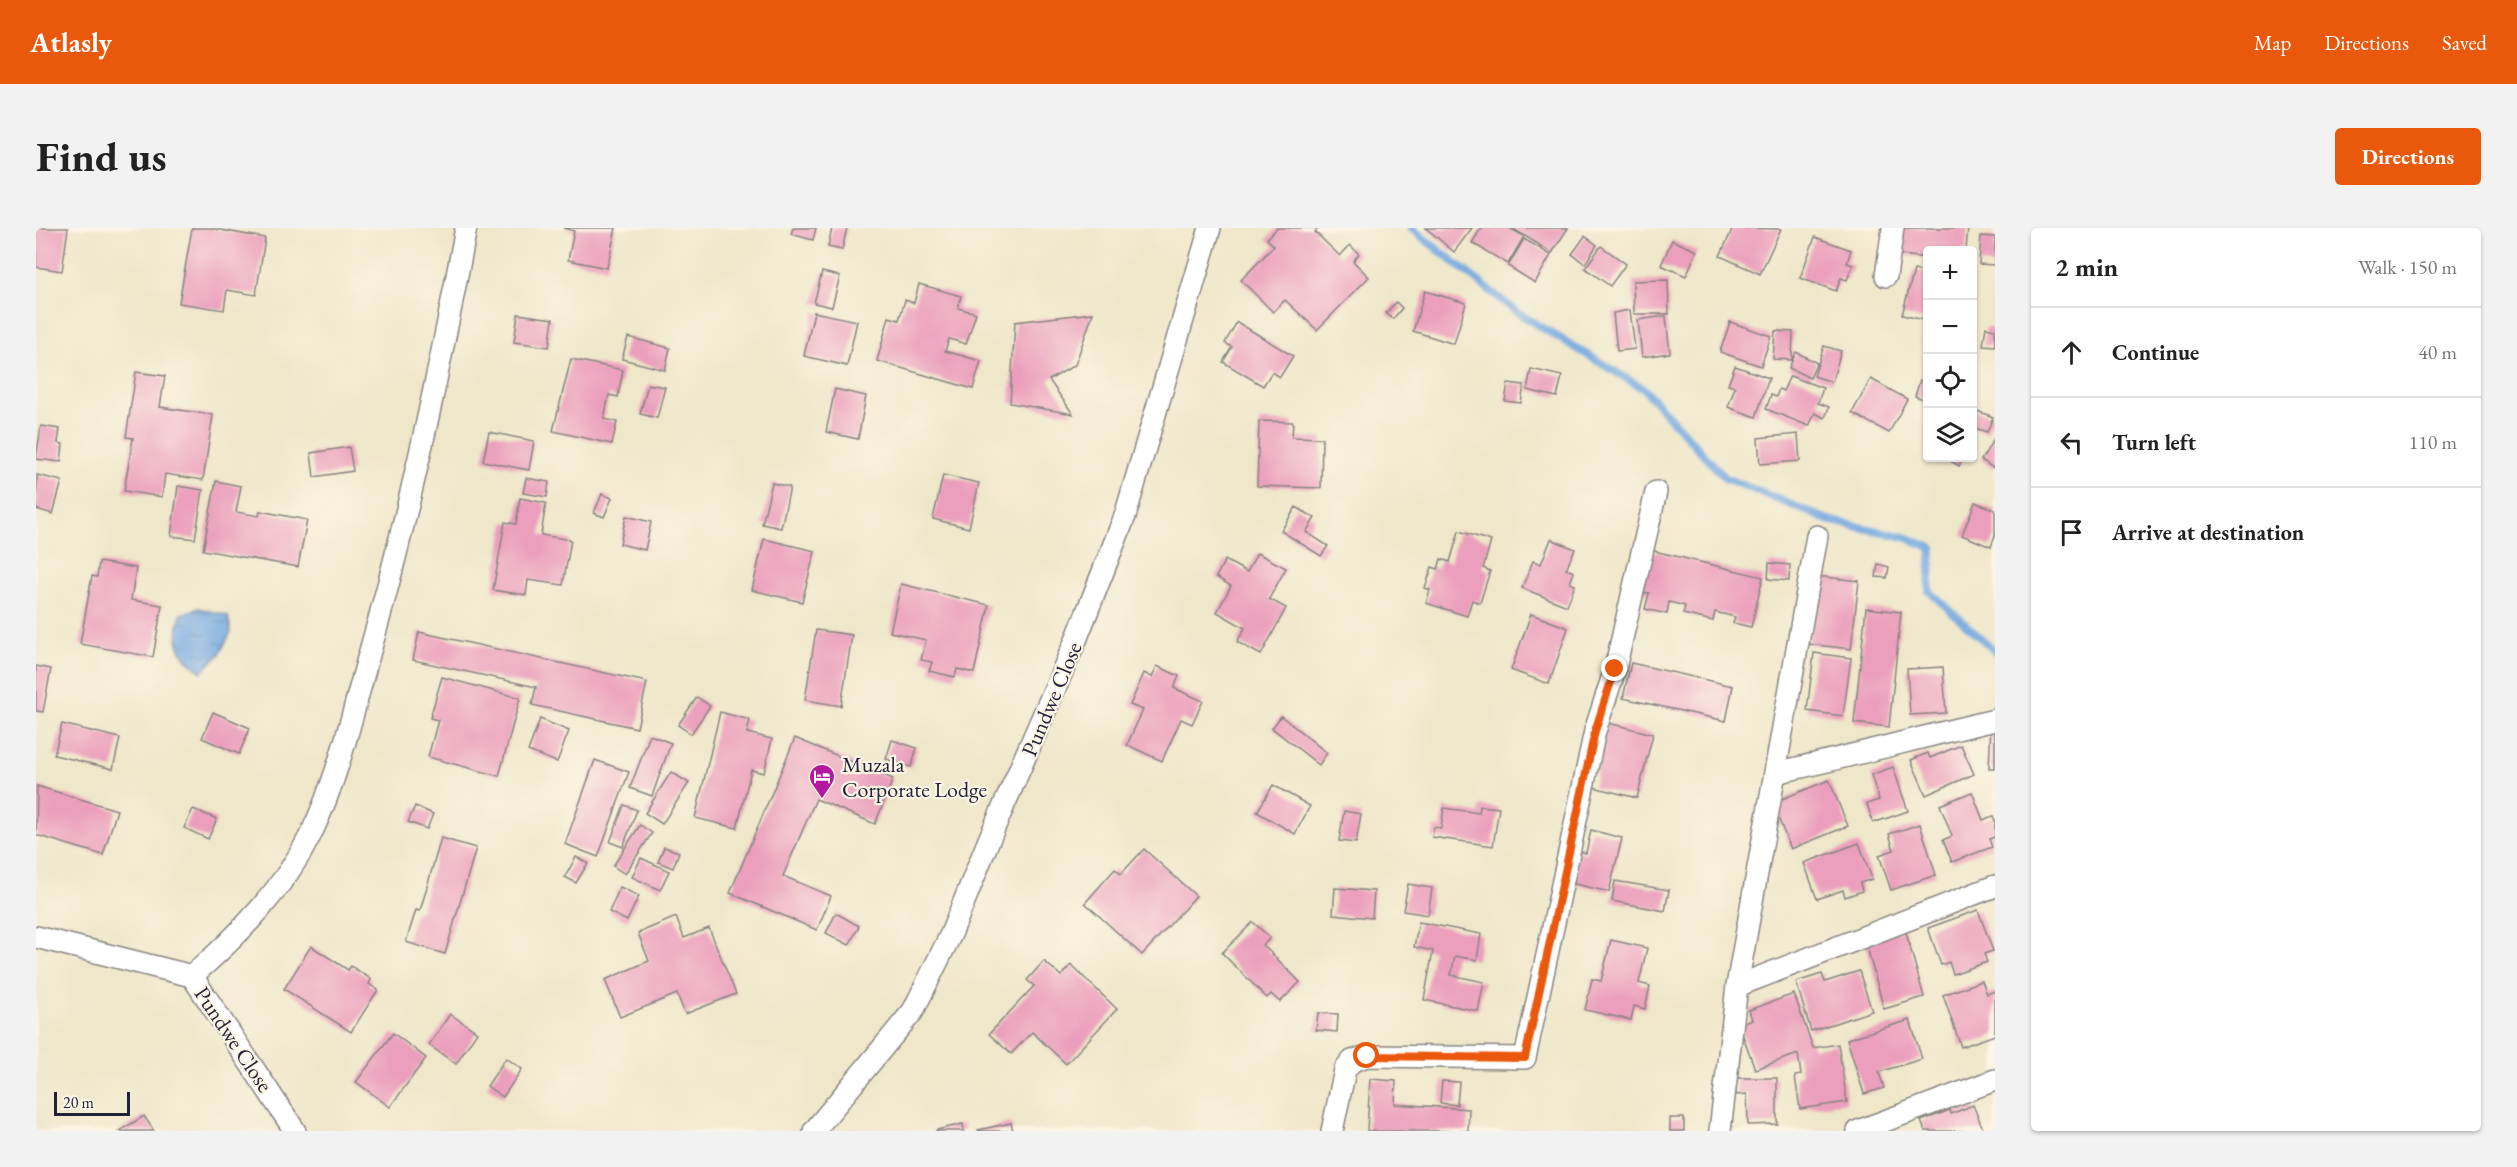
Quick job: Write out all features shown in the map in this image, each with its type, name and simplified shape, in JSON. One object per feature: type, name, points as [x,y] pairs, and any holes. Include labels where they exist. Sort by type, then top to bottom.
[{"type":"street","points":[[36,937],[192,976],[236,939],[282,881],[310,835],[336,772],[392,575],[445,342],[466,228]]},
{"type":"street","name":"Pundwe Close","points":[[814,1131],[913,1011],[951,934],[988,842],[1076,640],[1125,516],[1210,228]]},
{"type":"street","points":[[1886,276],[1893,228]]},
{"type":"street","points":[[1332,1131],[1345,1070],[1352,1061],[1367,1056],[1525,1058],[1595,731],[1615,669],[1656,492]]},
{"type":"street","points":[[1720,1131],[1737,986],[1817,536]]},
{"type":"street","points":[[1775,773],[1860,755],[1915,738],[1995,720]]},
{"type":"street","points":[[1737,986],[1995,886]]},
{"type":"street","name":"Pundwe Close","points":[[192,976],[295,1131]]},
{"type":"street","points":[[1858,1131],[1995,1080]]},
{"type":"water","points":[[199,608],[228,616],[231,632],[219,655],[201,672],[182,653],[177,640],[181,614]]},
{"type":"building","points":[[36,228],[68,228],[62,271],[36,267]]},
{"type":"building","points":[[192,228],[210,228],[265,238],[256,295],[227,290],[224,310],[179,303]]},
{"type":"building","points":[[563,228],[616,228],[607,268],[568,260],[574,231]]},
{"type":"building","points":[[793,228],[816,228],[813,240],[791,234]]},
{"type":"building","points":[[832,228],[847,228],[842,250],[828,247]]},
{"type":"building","points":[[1277,228],[1319,228],[1315,232],[1340,256],[1350,245],[1359,254],[1353,261],[1369,277],[1317,330],[1285,300],[1273,312],[1241,280],[1274,246],[1267,239]]},
{"type":"building","points":[[1426,228],[1472,228],[1454,252]]},
{"type":"building","points":[[1481,228],[1509,228],[1524,236],[1508,264],[1472,243]]},
{"type":"building","points":[[1512,228],[1568,228],[1552,253]]},
{"type":"building","points":[[1733,228],[1781,229],[1760,274],[1720,256]]},
{"type":"building","points":[[1902,228],[1968,228],[1966,246],[1923,246],[1923,257],[1900,255]]},
{"type":"building","points":[[1585,236],[1597,245],[1585,264],[1572,254]]},
{"type":"building","points":[[1981,236],[1995,237],[1995,265],[1979,264]]},
{"type":"building","points":[[1815,237],[1851,250],[1847,263],[1853,265],[1847,280],[1841,278],[1836,291],[1800,278]]},
{"type":"building","points":[[1524,239],[1551,255],[1535,283],[1508,266]]},
{"type":"building","points":[[1672,240],[1697,251],[1686,276],[1661,265]]},
{"type":"building","points":[[1601,246],[1626,264],[1610,286],[1585,268]]},
{"type":"building","points":[[1914,270],[1923,272],[1923,320],[1902,315]]},
{"type":"building","points":[[822,272],[840,276],[832,307],[814,303]]},
{"type":"building","points":[[1668,280],[1669,314],[1634,314],[1633,281]]},
{"type":"building","points":[[919,284],[961,296],[958,308],[976,313],[966,344],[949,339],[945,351],[981,361],[973,389],[877,361],[889,317],[899,320],[905,300],[914,303]]},
{"type":"building","points":[[1425,291],[1466,303],[1454,344],[1413,331]]},
{"type":"building","points":[[1396,302],[1402,308],[1393,319],[1386,313]]},
{"type":"building","points":[[1630,310],[1635,349],[1617,351],[1613,313]]},
{"type":"building","points":[[814,312],[857,321],[847,366],[804,356]]},
{"type":"building","points":[[1093,313],[1075,365],[1049,380],[1073,414],[1010,403],[1015,322]]},
{"type":"building","points":[[518,314],[553,319],[549,347],[514,342]]},
{"type":"building","points":[[1666,316],[1670,353],[1642,357],[1638,320]]},
{"type":"building","points":[[1237,322],[1293,356],[1280,377],[1272,372],[1263,386],[1223,362],[1232,347],[1225,343]]},
{"type":"building","points":[[1730,322],[1771,336],[1761,366],[1720,352]]},
{"type":"building","points":[[1986,327],[1995,329],[1995,346],[1983,345]]},
{"type":"building","points":[[1775,331],[1793,332],[1792,360],[1773,359]]},
{"type":"building","points":[[628,337],[670,348],[665,370],[622,359]]},
{"type":"building","points":[[1824,346],[1841,351],[1832,382],[1814,376]]},
{"type":"building","points":[[1796,352],[1817,363],[1810,378],[1789,368]]},
{"type":"building","points":[[571,359],[623,370],[618,397],[609,395],[604,419],[617,422],[612,444],[553,431]]},
{"type":"building","points":[[1735,366],[1769,378],[1756,417],[1728,407],[1735,387],[1728,385]]},
{"type":"building","points":[[1531,369],[1562,376],[1557,397],[1527,390]]},
{"type":"building","points":[[136,372],[165,376],[160,407],[213,415],[203,480],[165,474],[162,497],[124,491],[133,438],[126,437]]},
{"type":"building","points":[[1790,376],[1823,388],[1818,403],[1829,407],[1825,418],[1815,413],[1809,426],[1766,409],[1771,395],[1776,397],[1779,389],[1783,391]]},
{"type":"building","points":[[1871,379],[1907,399],[1889,433],[1852,413]]},
{"type":"building","points":[[1920,380],[1923,381],[1923,399],[1915,396]]},
{"type":"building","points":[[1508,383],[1524,385],[1521,403],[1505,401]]},
{"type":"building","points":[[648,384],[665,387],[657,418],[640,414]]},
{"type":"building","points":[[835,389],[866,396],[858,439],[826,432]]},
{"type":"building","points":[[1977,411],[1993,417],[1987,432],[1977,429]]},
{"type":"building","points":[[1259,421],[1293,422],[1292,437],[1322,438],[1321,488],[1257,486]]},
{"type":"building","points":[[41,426],[60,429],[58,443],[63,444],[61,462],[36,459]]},
{"type":"building","points":[[489,432],[534,441],[529,470],[483,461]]},
{"type":"building","points":[[1798,434],[1800,461],[1760,464],[1758,438]]},
{"type":"building","points":[[1995,437],[1995,469],[1981,460]]},
{"type":"building","points":[[349,447],[353,471],[314,477],[311,453]]},
{"type":"building","points":[[37,475],[62,481],[53,514],[36,509]]},
{"type":"building","points":[[943,475],[979,483],[969,528],[933,519]]},
{"type":"building","points":[[526,478],[549,482],[547,497],[523,493]]},
{"type":"building","points":[[216,481],[241,486],[236,512],[259,516],[260,511],[307,520],[298,567],[203,550]]},
{"type":"building","points":[[772,483],[790,487],[781,528],[762,524]]},
{"type":"building","points":[[178,486],[203,490],[195,539],[171,536]]},
{"type":"building","points":[[602,494],[612,498],[604,517],[594,513]]},
{"type":"building","points":[[520,498],[546,503],[541,535],[571,540],[563,585],[528,580],[526,595],[493,590],[505,522],[516,524]]},
{"type":"building","points":[[1975,502],[1995,510],[1995,536],[1991,547],[1962,535]]},
{"type":"building","points":[[1296,507],[1315,518],[1306,532],[1328,546],[1321,556],[1281,531]]},
{"type":"building","points":[[626,516],[651,522],[645,550],[620,544]]},
{"type":"building","points":[[1459,531],[1491,541],[1483,568],[1490,571],[1480,603],[1472,600],[1467,616],[1426,603],[1430,590],[1425,588],[1432,567],[1438,569],[1441,559],[1450,562]]},
{"type":"building","points":[[764,539],[815,551],[802,602],[752,590]]},
{"type":"building","points":[[1551,539],[1575,549],[1566,569],[1574,572],[1570,583],[1575,585],[1567,606],[1522,588],[1533,561],[1541,564]]},
{"type":"building","points":[[1650,550],[1763,577],[1751,627],[1733,623],[1735,617],[1715,612],[1713,621],[1683,614],[1685,606],[1669,602],[1667,614],[1645,609],[1649,593],[1640,592]]},
{"type":"building","points":[[1257,553],[1286,568],[1269,599],[1286,608],[1261,655],[1237,642],[1245,628],[1217,612],[1231,586],[1216,577],[1225,560],[1247,572]]},
{"type":"building","points":[[99,562],[136,568],[131,600],[162,605],[153,657],[80,644],[92,576],[97,577]]},
{"type":"building","points":[[1769,563],[1790,565],[1789,581],[1768,579]]},
{"type":"building","points":[[1878,564],[1889,567],[1887,578],[1876,577]]},
{"type":"building","points":[[1816,576],[1859,581],[1851,649],[1808,644]]},
{"type":"building","points":[[901,584],[989,605],[974,673],[957,669],[955,677],[929,671],[932,662],[921,660],[926,640],[890,632]]},
{"type":"building","points":[[1866,608],[1901,612],[1889,727],[1854,723]]},
{"type":"building","points":[[1531,614],[1568,628],[1549,684],[1511,670]]},
{"type":"building","points":[[816,630],[852,635],[841,706],[805,700]]},
{"type":"building","points":[[419,632],[647,682],[637,728],[532,705],[536,687],[413,660]]},
{"type":"building","points":[[1814,653],[1851,658],[1843,716],[1807,711]]},
{"type":"building","points":[[1631,663],[1733,686],[1726,721],[1623,698]]},
{"type":"building","points":[[36,666],[51,669],[43,712],[36,711]]},
{"type":"building","points":[[1157,666],[1179,676],[1174,688],[1203,701],[1192,724],[1181,719],[1162,761],[1127,745],[1143,710],[1130,705],[1144,673],[1152,677]]},
{"type":"building","points":[[1943,667],[1946,713],[1910,715],[1907,669]]},
{"type":"building","points":[[442,677],[520,698],[499,776],[428,757],[438,720],[430,718]]},
{"type":"building","points":[[697,697],[710,706],[691,734],[678,725]]},
{"type":"building","points":[[213,712],[250,728],[239,754],[202,738]]},
{"type":"building","points":[[720,712],[750,720],[747,733],[772,739],[764,773],[751,770],[737,828],[695,818]]},
{"type":"building","points":[[1281,716],[1327,753],[1319,765],[1272,728]]},
{"type":"building","points":[[540,719],[569,731],[557,762],[528,751]]},
{"type":"building","points":[[1991,722],[1995,722],[1995,768],[1989,768]]},
{"type":"building","points":[[1608,723],[1653,734],[1637,798],[1593,787]]},
{"type":"building","points":[[62,724],[120,738],[113,769],[54,755]]},
{"type":"building","points":[[650,735],[671,743],[652,796],[630,788]]},
{"type":"building","points":[[795,738],[893,779],[875,824],[816,799],[783,876],[831,896],[817,930],[730,893]]},
{"type":"building","points":[[892,740],[917,748],[911,767],[886,759]]},
{"type":"building","points":[[1961,745],[1974,774],[1926,795],[1911,760],[1928,753],[1930,758]]},
{"type":"building","points":[[595,760],[629,772],[598,857],[565,844]]},
{"type":"building","points":[[1893,767],[1908,811],[1873,823],[1867,804],[1879,800],[1871,775]]},
{"type":"building","points":[[671,772],[689,783],[662,824],[645,813]]},
{"type":"building","points":[[1829,780],[1848,826],[1791,849],[1772,803]]},
{"type":"building","points":[[1273,785],[1310,806],[1295,834],[1257,812]]},
{"type":"building","points":[[37,786],[117,810],[103,855],[36,835]]},
{"type":"building","points":[[1972,792],[1983,820],[1993,816],[1995,837],[1989,839],[1992,847],[1952,862],[1943,840],[1952,836],[1940,805]]},
{"type":"building","points":[[624,805],[637,810],[623,847],[610,842]]},
{"type":"building","points":[[415,806],[433,814],[427,829],[408,822]]},
{"type":"building","points":[[1480,806],[1499,808],[1493,846],[1432,837],[1434,827],[1441,828],[1444,808],[1479,813]]},
{"type":"building","points":[[193,809],[217,819],[208,839],[184,828]]},
{"type":"building","points":[[1344,811],[1361,814],[1356,843],[1339,841]]},
{"type":"building","points":[[1920,824],[1936,875],[1891,890],[1879,855],[1894,850],[1889,834]]},
{"type":"building","points":[[640,825],[652,833],[625,874],[613,866]]},
{"type":"building","points":[[1591,830],[1622,838],[1609,892],[1567,882],[1575,850],[1586,853]]},
{"type":"building","points":[[441,838],[476,848],[445,954],[406,942],[416,910],[420,911]]},
{"type":"building","points":[[1859,843],[1872,879],[1860,883],[1862,891],[1845,897],[1843,890],[1817,899],[1804,863]]},
{"type":"building","points":[[664,847],[679,852],[673,868],[658,862]]},
{"type":"building","points":[[1144,849],[1196,896],[1142,955],[1085,903],[1115,869],[1121,874]]},
{"type":"building","points":[[576,857],[588,863],[576,883],[565,877]]},
{"type":"building","points":[[641,858],[669,871],[660,890],[632,877]]},
{"type":"building","points":[[1615,881],[1669,890],[1665,911],[1612,901]]},
{"type":"building","points":[[1408,884],[1432,888],[1428,915],[1403,911]]},
{"type":"building","points":[[620,887],[639,896],[627,921],[609,912]]},
{"type":"building","points":[[1335,888],[1374,891],[1372,918],[1333,914]]},
{"type":"building","points":[[1978,910],[1993,951],[1984,954],[1987,962],[1953,974],[1949,962],[1941,965],[1928,928]]},
{"type":"building","points":[[836,913],[859,926],[849,945],[826,933]]},
{"type":"building","points":[[676,917],[684,938],[709,928],[736,994],[685,1014],[677,994],[620,1017],[605,980],[649,961],[638,933]]},
{"type":"building","points":[[1253,922],[1270,938],[1263,945],[1300,982],[1280,1002],[1271,994],[1267,998],[1222,953]]},
{"type":"building","points":[[1419,922],[1481,934],[1477,960],[1455,956],[1451,975],[1484,982],[1478,1011],[1424,1000],[1433,951],[1414,947]]},
{"type":"building","points":[[1905,929],[1924,997],[1884,1009],[1865,940]]},
{"type":"building","points":[[1611,940],[1647,948],[1639,983],[1650,986],[1645,1009],[1634,1006],[1631,1020],[1585,1010],[1592,979],[1601,981]]},
{"type":"building","points":[[311,946],[348,970],[351,966],[371,979],[369,984],[378,990],[351,1032],[284,989]]},
{"type":"building","points":[[1044,961],[1061,976],[1071,965],[1117,1009],[1066,1064],[1032,1032],[1011,1054],[989,1034],[1034,986],[1027,980]]},
{"type":"building","points":[[1859,971],[1872,1011],[1811,1031],[1796,982],[1822,974],[1825,982]]},
{"type":"building","points":[[1982,981],[1987,994],[1995,991],[1995,1035],[1961,1047],[1943,995]]},
{"type":"building","points":[[1794,994],[1813,1048],[1838,1044],[1847,1102],[1800,1109],[1795,1076],[1801,1075],[1798,1054],[1755,1069],[1739,1025],[1752,1020],[1749,1010]]},
{"type":"building","points":[[1318,1013],[1338,1014],[1337,1032],[1316,1030]]},
{"type":"building","points":[[450,1014],[477,1032],[456,1064],[429,1045]]},
{"type":"building","points":[[1910,1020],[1922,1059],[1879,1072],[1884,1088],[1864,1094],[1847,1039]]},
{"type":"building","points":[[393,1033],[426,1058],[390,1107],[356,1082]]},
{"type":"building","points":[[506,1058],[522,1069],[503,1097],[487,1086]]},
{"type":"building","points":[[1736,1078],[1777,1078],[1777,1124],[1748,1125],[1747,1094],[1736,1095]]},
{"type":"building","points":[[1370,1079],[1396,1081],[1395,1104],[1469,1109],[1468,1131],[1367,1131]]},
{"type":"building","points":[[1442,1081],[1459,1082],[1457,1105],[1440,1103]]},
{"type":"building","points":[[1973,1105],[1984,1131],[1925,1131],[1921,1121],[1950,1110],[1951,1114]]},
{"type":"building","points":[[144,1116],[154,1131],[119,1131]]},
{"type":"building","points":[[1670,1118],[1684,1118],[1684,1131],[1670,1131]]},
{"type":"building","points":[[1011,1123],[1013,1131],[978,1130]]},
{"type":"building","points":[[963,1124],[964,1131],[936,1131],[936,1130]]},
{"type":"waterway","points":[[1411,228],[1518,313],[1644,389],[1725,478],[1828,520],[1905,537],[1932,548],[1929,591],[1995,651]]},
{"type":"place","name":"Muzala Corporate Lodge","points":[[822,800]]},
{"type":"route","points":[[1367,1056],[1525,1058],[1595,731],[1615,669]]}]
